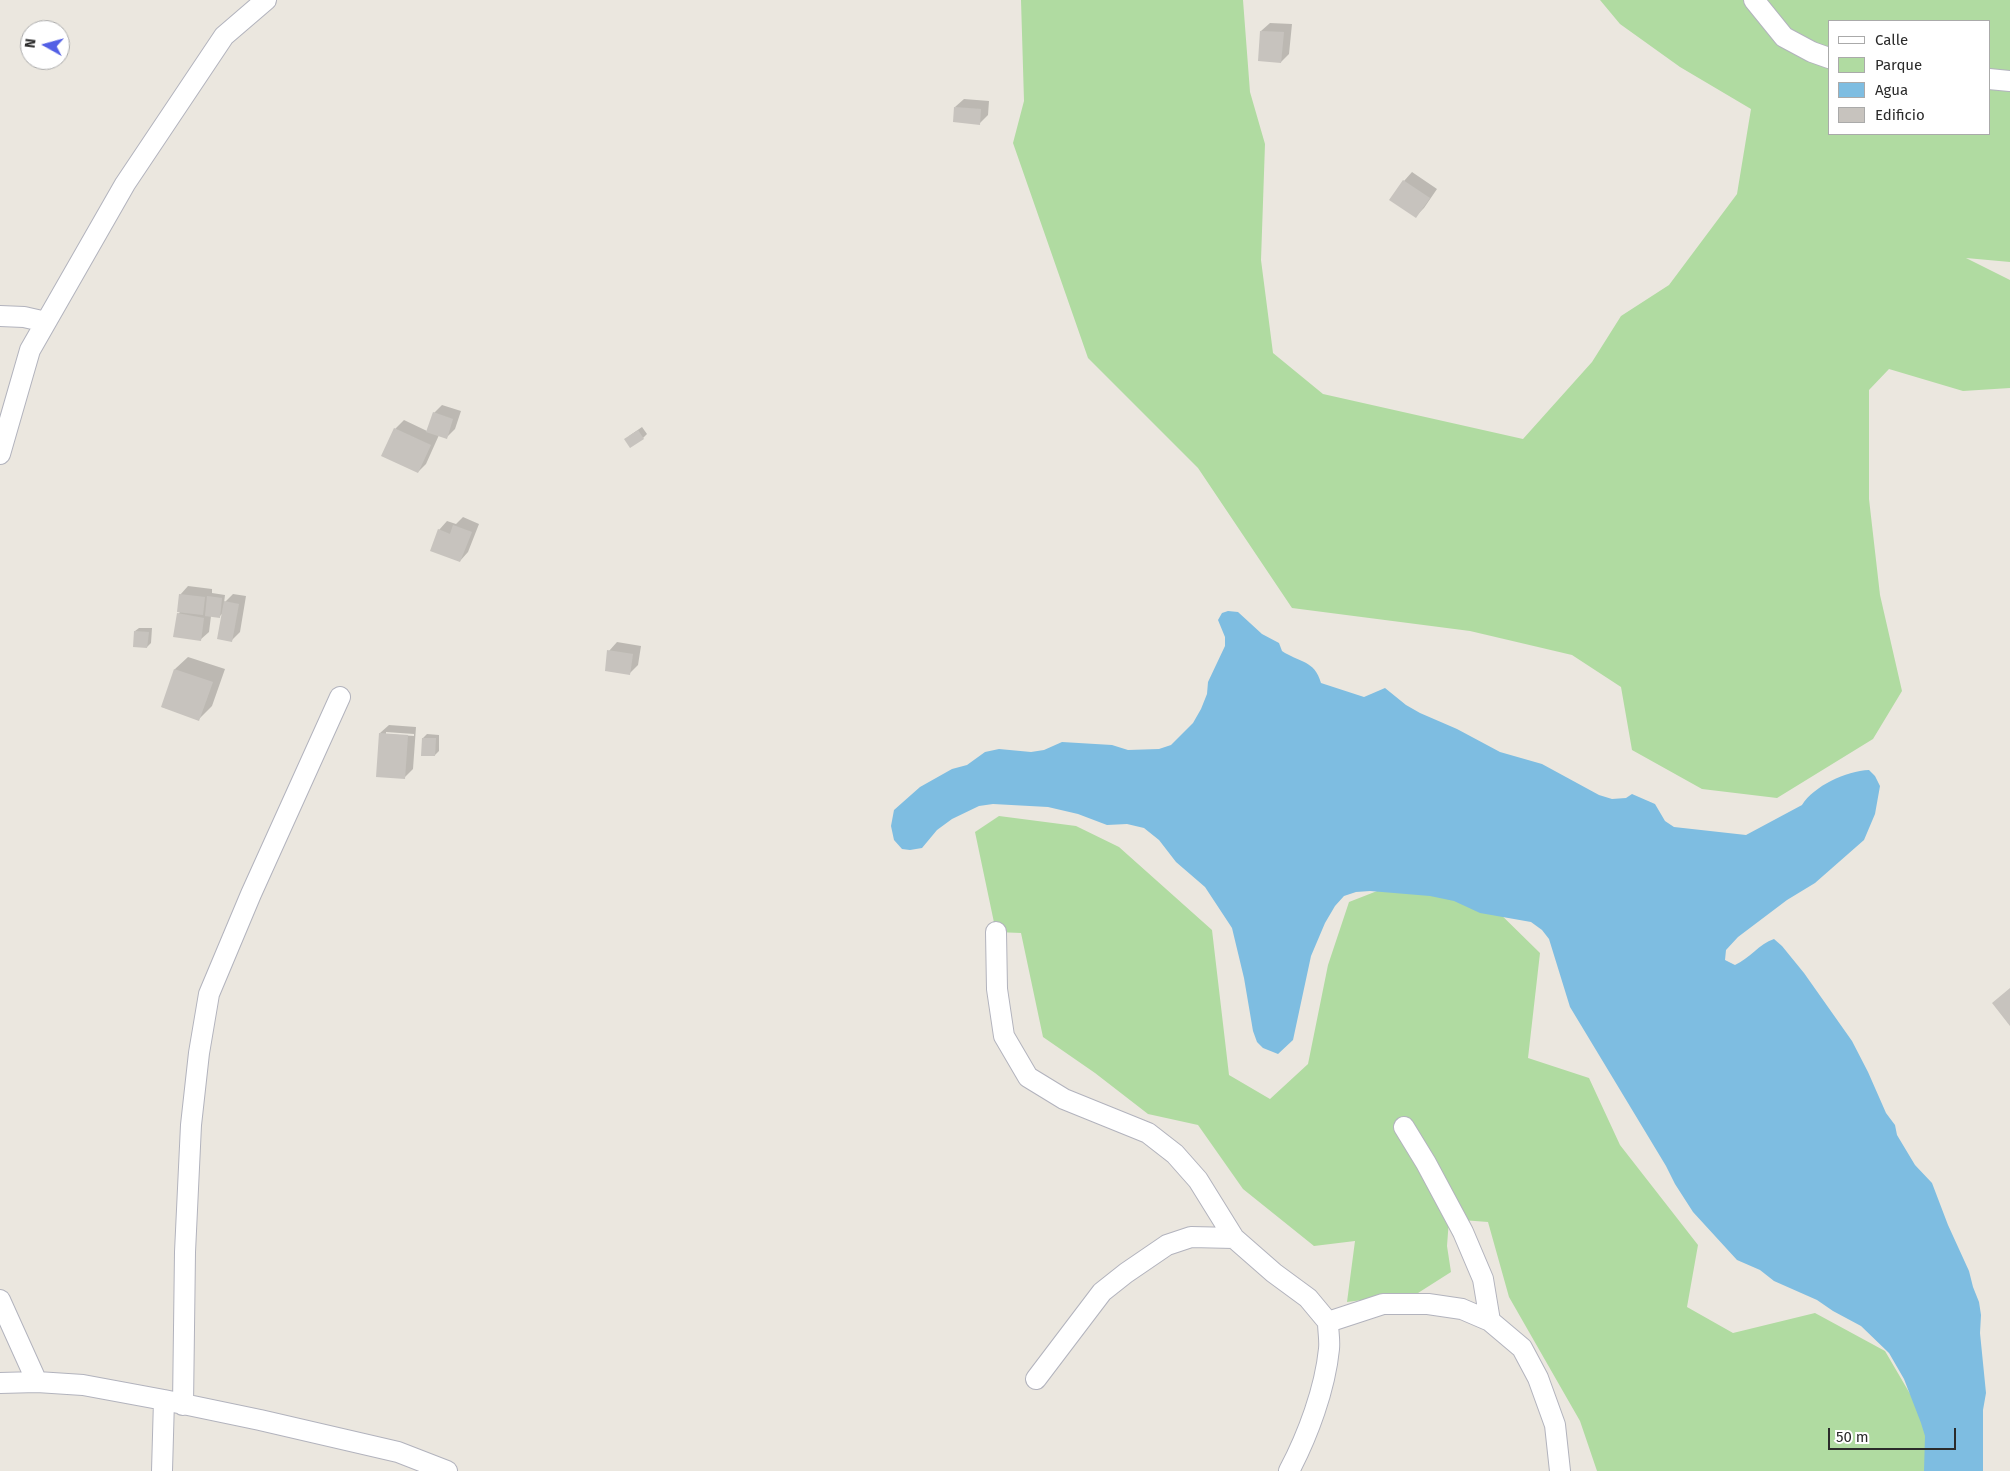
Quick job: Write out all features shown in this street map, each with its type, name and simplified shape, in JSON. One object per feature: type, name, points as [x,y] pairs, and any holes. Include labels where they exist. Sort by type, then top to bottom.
[{"type":"street","points":[[0,454],[30,350],[125,184],[224,36],[266,0]]},
{"type":"street","points":[[1754,0],[1784,37],[1812,52],[1828,58]]},
{"type":"street","points":[[1990,79],[2010,81]]},
{"type":"street","points":[[0,316],[24,317],[46,322]]},
{"type":"street","points":[[184,1405],[185,1252],[191,1124],[199,1053],[210,994],[251,894],[340,697]]},
{"type":"street","points":[[996,932],[997,989],[1004,1036],[1028,1076],[1064,1099],[1148,1133],[1175,1154],[1198,1180],[1234,1238],[1274,1273],[1308,1298],[1328,1322],[1329,1348],[1318,1401],[1304,1443],[1289,1471]]},
{"type":"street","points":[[1404,1127],[1426,1163],[1463,1232],[1483,1279],[1490,1321]]},
{"type":"street","points":[[1036,1379],[1102,1292],[1126,1273],[1167,1245],[1191,1237],[1234,1238]]},
{"type":"street","points":[[0,1300],[37,1382]]},
{"type":"street","points":[[1328,1322],[1383,1304],[1428,1304],[1462,1309],[1490,1321],[1522,1348],[1538,1378],[1555,1425],[1560,1471]]},
{"type":"street","points":[[0,1382],[83,1385],[164,1400],[398,1452],[447,1471]]},
{"type":"street","points":[[162,1471],[164,1400]]},
{"type":"green space","points":[[1021,0],[1243,0],[1250,92],[1265,144],[1261,260],[1273,353],[1323,394],[1523,439],[1592,362],[1621,316],[1669,285],[1737,194],[1751,109],[1680,67],[1620,24],[1600,0],[2010,0],[2010,262],[1966,258],[2010,280],[2010,388],[1963,391],[1889,369],[1869,390],[1869,499],[1880,595],[1902,691],[1873,739],[1777,798],[1702,789],[1632,750],[1621,687],[1572,655],[1470,631],[1292,608],[1198,468],[1088,358],[1013,143],[1024,101]]},
{"type":"green space","points":[[999,816],[1076,826],[1119,847],[1212,930],[1229,1075],[1270,1099],[1308,1064],[1328,965],[1349,902],[1413,877],[1487,901],[1540,953],[1528,1058],[1589,1078],[1620,1145],[1698,1245],[1687,1307],[1733,1333],[1815,1313],[1885,1351],[1937,1440],[1929,1471],[1597,1471],[1580,1421],[1509,1297],[1488,1222],[1449,1219],[1447,1246],[1451,1272],[1418,1293],[1347,1302],[1355,1241],[1314,1246],[1243,1189],[1198,1125],[1148,1114],[1095,1073],[1043,1037],[1021,933],[996,932],[975,832]]},
{"type":"water","points":[[1228,611],[1238,612],[1262,634],[1279,643],[1282,651],[1305,662],[1315,670],[1321,683],[1364,697],[1385,688],[1406,705],[1420,713],[1457,729],[1500,752],[1542,764],[1599,795],[1612,799],[1626,798],[1632,794],[1655,804],[1665,821],[1674,827],[1746,835],[1802,805],[1814,792],[1831,781],[1860,771],[1869,770],[1875,776],[1880,786],[1875,814],[1864,840],[1815,883],[1787,900],[1738,937],[1726,950],[1725,960],[1735,965],[1774,939],[1782,946],[1804,973],[1852,1041],[1886,1113],[1895,1125],[1897,1135],[1915,1165],[1932,1183],[1948,1225],[1969,1271],[1979,1302],[1986,1393],[1983,1410],[1983,1471],[1924,1471],[1925,1436],[1904,1379],[1889,1353],[1861,1326],[1817,1300],[1774,1281],[1760,1270],[1737,1260],[1693,1212],[1570,1007],[1549,939],[1542,930],[1531,922],[1480,913],[1454,901],[1430,896],[1370,891],[1356,892],[1344,896],[1335,906],[1325,923],[1311,956],[1293,1040],[1278,1054],[1263,1048],[1257,1042],[1253,1031],[1244,978],[1232,928],[1205,887],[1176,862],[1159,840],[1144,828],[1127,824],[1107,825],[1078,814],[1048,807],[993,804],[979,806],[952,819],[937,830],[922,848],[902,849],[894,840],[891,826],[894,810],[920,787],[952,769],[967,765],[985,752],[999,749],[1031,752],[1044,750],[1062,742],[1112,745],[1128,750],[1159,749],[1171,745],[1193,723],[1201,709],[1207,694],[1208,682],[1225,646],[1225,637],[1218,620],[1222,613]]},
{"type":"building","points":[[1260,31],[1284,32],[1281,63],[1258,61]]},
{"type":"building","points":[[954,107],[981,109],[980,125],[953,122]]},
{"type":"building","points":[[1403,180],[1430,198],[1416,218],[1389,200]]},
{"type":"building","points":[[433,412],[453,419],[447,439],[426,432]]},
{"type":"building","points":[[394,428],[431,445],[418,473],[381,456]]},
{"type":"building","points":[[638,430],[644,439],[630,448],[624,439]]},
{"type":"building","points":[[453,525],[472,532],[460,562],[430,551],[438,529],[450,534]]},
{"type":"building","points":[[179,594],[205,597],[203,615],[177,612]]},
{"type":"building","points":[[207,596],[222,598],[220,618],[205,616]]},
{"type":"building","points":[[224,601],[239,604],[232,642],[217,639]]},
{"type":"building","points":[[177,613],[204,618],[201,641],[173,637]]},
{"type":"building","points":[[134,631],[149,632],[147,648],[133,647]]},
{"type":"building","points":[[607,650],[633,654],[630,675],[605,671]]},
{"type":"building","points":[[174,669],[213,682],[199,721],[161,707]]},
{"type":"building","points":[[379,733],[408,735],[405,779],[376,777]]},
{"type":"building","points":[[422,738],[436,738],[435,756],[421,756]]},
{"type":"building","points":[[2010,988],[2010,1026],[1992,1003]]}]
